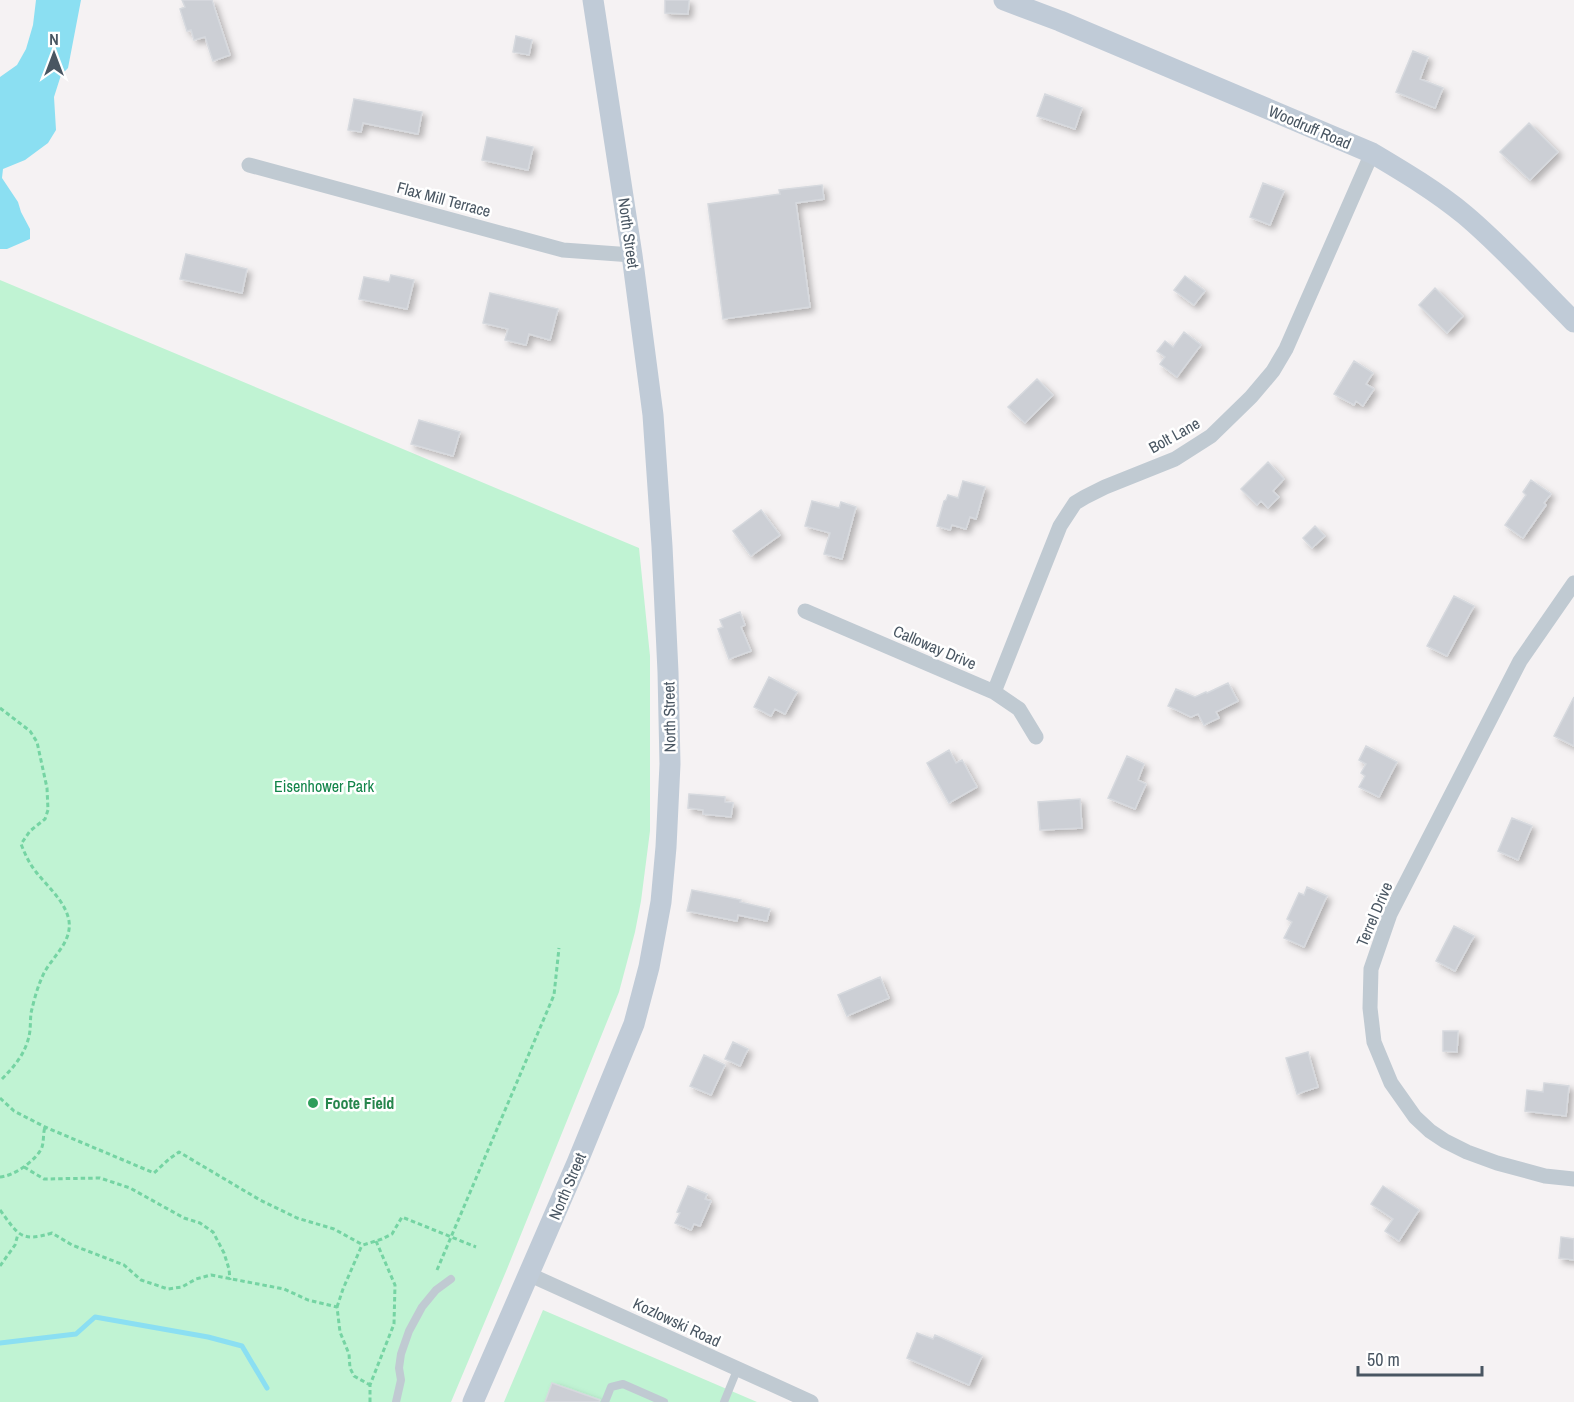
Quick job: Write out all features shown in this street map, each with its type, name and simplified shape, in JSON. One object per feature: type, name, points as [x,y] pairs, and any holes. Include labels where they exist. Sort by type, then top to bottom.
[{"type":"main road","name":"North Street","points":[[473,1402],[577,1163],[634,1024],[649,967],[661,902],[666,847],[670,764],[668,672],[653,415],[632,255],[592,0]]},
{"type":"main road","name":"Woodruff Road","points":[[1004,0],[1060,21],[1372,153],[1416,180],[1463,214],[1502,248],[1574,322]]},
{"type":"street","name":"Bolt Lane","points":[[994,692],[1060,526],[1075,503],[1105,487],[1175,459],[1211,436],[1251,397],[1273,371],[1286,349],[1372,153]]},
{"type":"street","name":"Flax Mill Terrace","points":[[249,165],[563,250],[632,255]]},
{"type":"street","name":"Terrel Drive","points":[[1574,583],[1520,661],[1390,914],[1371,969],[1370,1008],[1374,1042],[1391,1083],[1415,1117],[1430,1131],[1467,1152],[1497,1163],[1545,1176],[1574,1179]]},
{"type":"street","name":"Calloway Drive","points":[[805,611],[994,692],[1019,709],[1036,737]]},
{"type":"street","name":"Kozlowski Road","points":[[528,1274],[811,1402]]},
{"type":"lane","points":[[396,1402],[401,1380],[399,1368],[401,1354],[409,1331],[422,1307],[436,1290],[451,1279]]},
{"type":"lane","points":[[724,1402],[737,1370]]},
{"type":"lane","points":[[605,1402],[611,1387],[623,1384],[664,1402]]},
{"type":"path","points":[[0,708],[30,730],[38,742],[48,788],[48,810],[45,819],[30,831],[21,844],[35,870],[61,903],[68,918],[69,932],[62,947],[44,973],[36,992],[29,1037],[24,1051],[13,1068],[0,1081]]},
{"type":"path","points":[[437,1270],[554,995],[560,948]]},
{"type":"path","points":[[0,1098],[14,1111],[45,1127],[154,1173],[178,1152],[260,1200],[297,1218],[334,1229],[363,1245],[392,1234],[402,1217],[476,1247]]},
{"type":"path","points":[[0,1177],[24,1167],[36,1155],[42,1146],[45,1127]]},
{"type":"path","points":[[24,1167],[44,1179],[100,1178],[130,1188],[184,1218],[200,1223],[213,1232],[219,1242],[227,1261],[230,1280]]},
{"type":"path","points":[[0,1210],[19,1234],[34,1238],[52,1233],[72,1245],[124,1265],[141,1280],[168,1289],[182,1287],[196,1279],[211,1275],[284,1289],[309,1300],[337,1308]]},
{"type":"path","points":[[0,1266],[15,1245],[19,1234]]},
{"type":"path","points":[[370,1402],[370,1385],[394,1324],[395,1285],[376,1241]]},
{"type":"path","points":[[363,1245],[337,1308],[340,1332],[349,1354],[350,1368],[354,1376],[370,1385]]},
{"type":"green space","name":"Eisenhower Park","points":[[0,280],[639,548],[650,656],[650,831],[635,932],[619,992],[451,1402],[0,1402]]},
{"type":"green space","points":[[543,1310],[757,1402],[504,1402]]},
{"type":"water","points":[[36,0],[81,0],[68,68],[61,75],[54,97],[56,130],[48,143],[25,160],[3,169],[2,178],[18,202],[30,229],[30,239],[7,249],[0,249],[0,77],[17,65],[26,49],[33,25]]},
{"type":"building","points":[[182,0],[212,0],[230,55],[213,61],[205,37],[194,40],[191,30],[187,31],[180,9],[185,7]]},
{"type":"building","points":[[665,0],[689,0],[688,14],[665,13]]},
{"type":"building","points":[[516,36],[532,40],[529,55],[513,52]]},
{"type":"building","points":[[1413,51],[1428,57],[1420,79],[1443,88],[1435,108],[1396,92]]},
{"type":"building","points":[[1045,94],[1082,108],[1075,129],[1037,116]]},
{"type":"building","points":[[354,99],[422,112],[418,134],[363,123],[361,132],[348,130]]},
{"type":"building","points":[[1529,123],[1558,152],[1530,180],[1500,152]]},
{"type":"building","points":[[487,137],[533,147],[528,170],[482,160]]},
{"type":"building","points":[[1263,183],[1284,191],[1270,225],[1250,217]]},
{"type":"building","points":[[822,185],[824,199],[796,203],[810,307],[723,319],[708,204],[780,194],[779,190]]},
{"type":"building","points":[[186,254],[247,269],[242,293],[180,279]]},
{"type":"building","points":[[391,275],[414,280],[407,309],[359,299],[364,277],[389,282]]},
{"type":"building","points":[[1185,276],[1205,291],[1194,305],[1174,290]]},
{"type":"building","points":[[1435,288],[1463,316],[1447,333],[1419,305]]},
{"type":"building","points":[[490,293],[558,309],[550,340],[529,334],[526,345],[505,340],[508,329],[483,323]]},
{"type":"building","points":[[1184,332],[1201,345],[1177,377],[1160,364],[1165,357],[1157,351],[1165,341],[1173,347]]},
{"type":"building","points":[[1354,361],[1373,373],[1366,384],[1374,389],[1363,406],[1356,401],[1354,405],[1334,394]]},
{"type":"building","points":[[1037,379],[1053,395],[1025,423],[1008,407]]},
{"type":"building","points":[[419,420],[460,432],[453,456],[411,444]]},
{"type":"building","points":[[1268,462],[1284,479],[1273,491],[1279,497],[1268,508],[1261,501],[1257,505],[1241,489]]},
{"type":"building","points":[[1531,480],[1551,494],[1523,538],[1505,525],[1526,495],[1523,492]]},
{"type":"building","points":[[963,481],[985,487],[976,519],[970,517],[966,529],[952,525],[950,530],[937,526],[944,501],[948,495],[958,498]]},
{"type":"building","points":[[812,501],[839,508],[841,502],[856,507],[842,559],[824,554],[830,533],[805,526]]},
{"type":"building","points":[[761,510],[780,535],[751,556],[733,531]]},
{"type":"building","points":[[1315,526],[1325,536],[1312,548],[1303,538]]},
{"type":"building","points":[[1454,596],[1474,606],[1447,656],[1427,646]]},
{"type":"building","points":[[740,612],[745,625],[741,627],[751,651],[729,659],[718,629],[723,627],[720,620]]},
{"type":"building","points":[[769,677],[797,692],[785,714],[775,709],[771,716],[754,707]]},
{"type":"building","points":[[1228,683],[1238,701],[1216,712],[1219,718],[1204,725],[1198,714],[1191,717],[1168,706],[1176,689],[1195,697]]},
{"type":"building","points":[[1574,697],[1574,746],[1554,736]]},
{"type":"building","points":[[1366,746],[1397,762],[1379,797],[1359,787],[1365,776],[1361,773],[1366,764],[1359,760]]},
{"type":"building","points":[[949,750],[956,763],[962,760],[977,787],[949,803],[927,763]]},
{"type":"building","points":[[1127,756],[1144,764],[1138,780],[1146,784],[1135,809],[1108,798]]},
{"type":"building","points":[[689,794],[725,797],[725,802],[733,803],[731,817],[703,814],[703,810],[688,808]]},
{"type":"building","points":[[1080,799],[1082,828],[1040,830],[1038,802]]},
{"type":"building","points":[[1512,818],[1532,826],[1518,860],[1498,851]]},
{"type":"building","points":[[1307,887],[1327,896],[1304,947],[1284,938],[1292,922],[1287,919],[1299,893],[1304,895]]},
{"type":"building","points":[[692,890],[741,900],[740,902],[770,909],[767,921],[738,915],[737,921],[687,911]]},
{"type":"building","points":[[1454,926],[1474,936],[1455,971],[1436,961]]},
{"type":"building","points":[[880,977],[889,998],[847,1016],[838,995]]},
{"type":"building","points":[[1443,1031],[1458,1031],[1457,1052],[1443,1051]]},
{"type":"building","points":[[733,1042],[748,1049],[740,1066],[725,1059]]},
{"type":"building","points":[[1308,1052],[1318,1087],[1297,1094],[1286,1058]]},
{"type":"building","points":[[704,1055],[725,1065],[711,1095],[690,1086]]},
{"type":"building","points":[[1544,1083],[1569,1086],[1566,1116],[1525,1111],[1527,1090],[1543,1092]]},
{"type":"building","points":[[688,1186],[707,1194],[705,1199],[711,1201],[700,1226],[694,1224],[691,1230],[675,1223]]},
{"type":"building","points":[[1383,1186],[1419,1210],[1399,1241],[1385,1231],[1393,1219],[1371,1204]]},
{"type":"building","points":[[1561,1237],[1574,1239],[1574,1260],[1559,1258]]},
{"type":"building","points":[[917,1333],[933,1339],[935,1335],[982,1356],[969,1385],[907,1358]]},
{"type":"building","points":[[552,1383],[600,1400],[599,1402],[545,1402]]},
{"type":"waterway","points":[[0,1343],[76,1334],[95,1317],[208,1337],[242,1346],[267,1388]]},
{"type":"place","name":"Foote Field","points":[[313,1103]]}]
